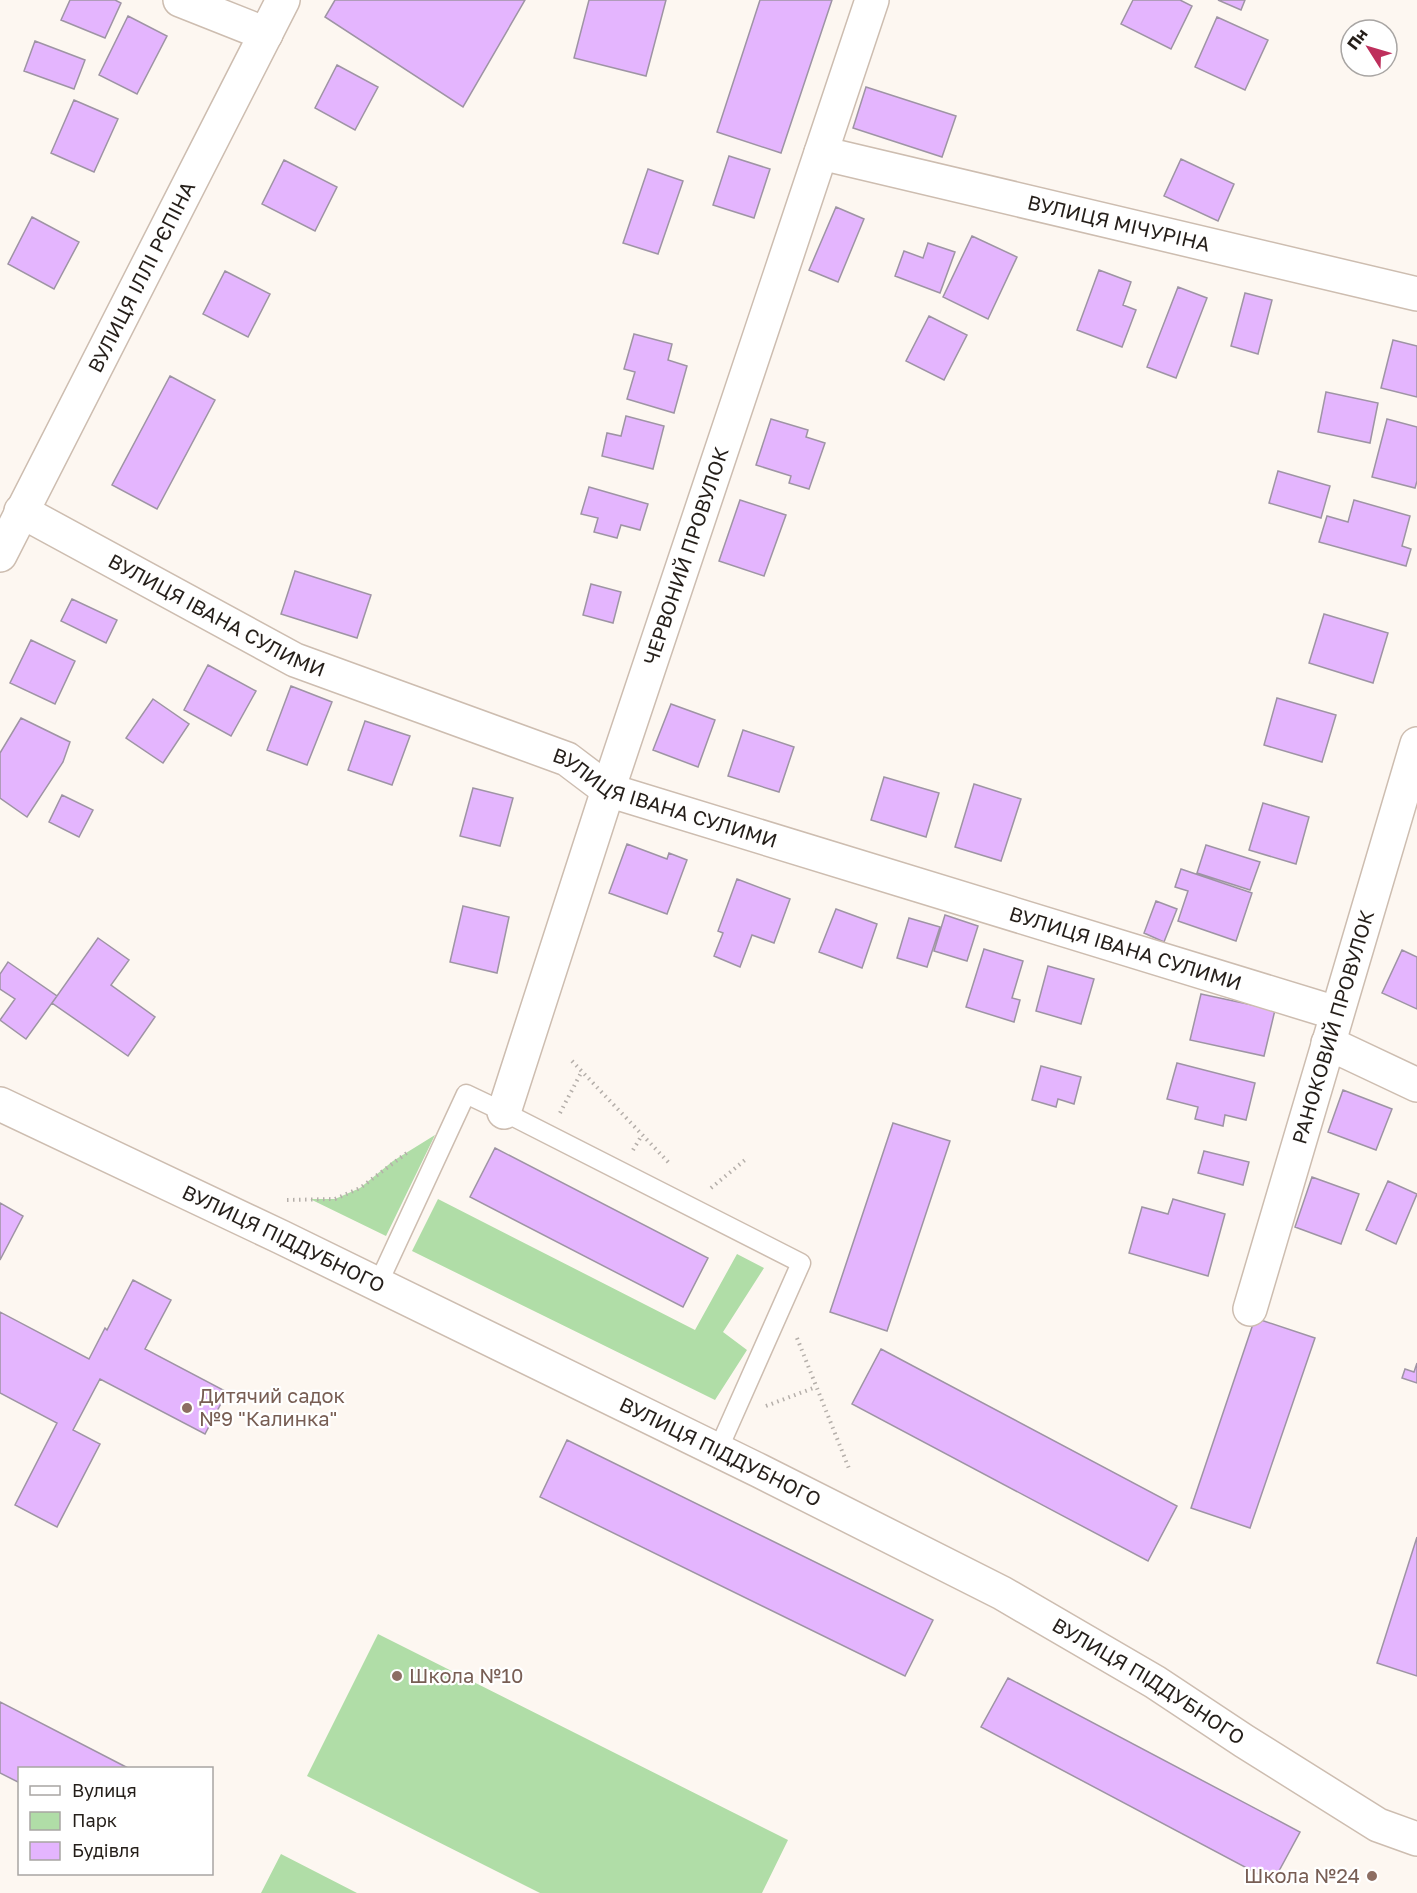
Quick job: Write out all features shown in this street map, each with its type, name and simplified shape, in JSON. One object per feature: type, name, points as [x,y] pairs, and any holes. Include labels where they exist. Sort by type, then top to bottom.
[{"type":"street","points":[[180,0],[266,34]]},
{"type":"street","name":"ВУЛИЦЯ ІЛЛІ РЄПІНА","points":[[8,532],[283,0]]},
{"type":"street","name":"ЧЕРВОНИЙ ПРОВУЛОК","points":[[504,1112],[608,790],[872,0]]},
{"type":"street","name":"ВУЛИЦЯ МІЧУРІНА","points":[[821,153],[1417,294]]},
{"type":"street","name":"ВУЛИЦЯ ІВАНА СУЛИМИ","points":[[8,532],[295,660],[567,759],[608,790],[1332,1028],[1417,1084]]},
{"type":"street","name":"РАНОКОВИЙ ПРОВУЛОК","points":[[1250,1309],[1417,744]]},
{"type":"street","name":"ВУЛИЦЯ ПІДДУБНОГО","points":[[0,1104],[378,1284],[718,1450],[1002,1593],[1155,1682],[1378,1825],[1417,1839]]},
{"type":"lane","points":[[378,1284],[466,1094],[504,1112],[801,1263],[718,1450]]},
{"type":"path","points":[[572,1061],[672,1166]]},
{"type":"path","points":[[548,1134],[582,1071]]},
{"type":"path","points":[[287,1200],[335,1199],[360,1188],[393,1161],[452,1124]]},
{"type":"path","points":[[690,1207],[745,1160]]},
{"type":"path","points":[[783,1304],[850,1471]]},
{"type":"path","points":[[733,1418],[816,1387]]},
{"type":"green space","points":[[435,1135],[386,1236],[310,1199],[335,1199],[360,1188],[393,1161]]},
{"type":"green space","points":[[438,1199],[695,1330],[737,1254],[764,1268],[723,1332],[747,1350],[715,1400],[412,1251]]},
{"type":"green space","points":[[378,1634],[788,1840],[762,1893],[540,1893],[307,1776]]},
{"type":"green space","points":[[281,1854],[357,1893],[261,1893]]},
{"type":"building","points":[[70,0],[115,0],[121,3],[105,38],[61,20]]},
{"type":"building","points":[[335,0],[525,0],[463,107],[325,17]]},
{"type":"building","points":[[589,0],[666,0],[646,76],[574,58]]},
{"type":"building","points":[[760,0],[832,0],[781,153],[717,132]]},
{"type":"building","points":[[1133,0],[1180,0],[1192,6],[1171,49],[1121,24]]},
{"type":"building","points":[[1218,0],[1245,0],[1241,10]]},
{"type":"building","points":[[128,16],[167,36],[137,94],[99,75]]},
{"type":"building","points":[[1217,17],[1268,40],[1245,90],[1195,67]]},
{"type":"building","points":[[35,41],[85,60],[74,89],[24,71]]},
{"type":"building","points":[[337,65],[378,87],[355,130],[315,108]]},
{"type":"building","points":[[866,87],[956,116],[942,157],[853,128]]},
{"type":"building","points":[[74,100],[118,119],[94,172],[51,153]]},
{"type":"building","points":[[729,156],[770,169],[754,218],[713,205]]},
{"type":"building","points":[[1181,159],[1234,184],[1218,221],[1164,196]]},
{"type":"building","points":[[284,160],[337,187],[315,231],[262,204]]},
{"type":"building","points":[[648,169],[683,181],[658,254],[623,243]]},
{"type":"building","points":[[836,207],[864,219],[838,282],[809,270]]},
{"type":"building","points":[[32,217],[79,242],[54,289],[8,264]]},
{"type":"building","points":[[972,236],[1017,257],[988,319],[943,297]]},
{"type":"building","points":[[928,243],[955,252],[940,293],[895,276],[904,251],[923,258]]},
{"type":"building","points":[[1099,270],[1131,282],[1123,305],[1136,310],[1122,347],[1077,330]]},
{"type":"building","points":[[225,271],[270,294],[248,337],[203,314]]},
{"type":"building","points":[[1178,287],[1207,298],[1176,378],[1147,367]]},
{"type":"building","points":[[1245,293],[1272,300],[1258,354],[1231,346]]},
{"type":"building","points":[[929,316],[967,335],[944,380],[906,361]]},
{"type":"building","points":[[634,334],[672,344],[668,360],[687,366],[674,413],[627,399],[635,372],[624,369]]},
{"type":"building","points":[[1393,340],[1417,346],[1417,397],[1381,388]]},
{"type":"building","points":[[170,376],[215,400],[157,509],[112,485]]},
{"type":"building","points":[[1326,392],[1378,403],[1370,443],[1318,432]]},
{"type":"building","points":[[626,416],[664,426],[653,469],[602,456],[607,433],[621,436]]},
{"type":"building","points":[[771,419],[808,430],[806,437],[825,443],[809,489],[789,483],[791,476],[756,465]]},
{"type":"building","points":[[1387,419],[1417,427],[1415,488],[1372,477]]},
{"type":"building","points":[[1278,471],[1330,486],[1321,518],[1269,503]]},
{"type":"building","points":[[589,487],[648,504],[640,530],[621,525],[617,538],[594,532],[598,518],[581,514]]},
{"type":"building","points":[[740,500],[786,515],[764,576],[719,561]]},
{"type":"building","points":[[1354,500],[1410,516],[1402,546],[1411,549],[1406,566],[1319,542],[1327,516],[1348,522]]},
{"type":"building","points":[[295,571],[371,595],[357,638],[281,614]]},
{"type":"building","points":[[591,584],[621,592],[613,623],[583,615]]},
{"type":"building","points":[[72,599],[117,620],[106,643],[61,621]]},
{"type":"building","points":[[1324,614],[1388,633],[1373,683],[1309,663]]},
{"type":"building","points":[[31,640],[75,661],[55,704],[10,683]]},
{"type":"building","points":[[208,665],[256,691],[231,736],[184,710]]},
{"type":"building","points":[[291,686],[332,702],[307,765],[267,750]]},
{"type":"building","points":[[1277,698],[1336,715],[1322,762],[1264,745]]},
{"type":"building","points":[[153,699],[189,724],[163,763],[126,738]]},
{"type":"building","points":[[671,704],[715,720],[698,767],[653,750]]},
{"type":"building","points":[[21,718],[70,742],[63,762],[27,817],[0,798],[0,753]]},
{"type":"building","points":[[365,721],[410,736],[392,785],[348,770]]},
{"type":"building","points":[[743,730],[794,747],[779,792],[728,776]]},
{"type":"building","points":[[884,777],[939,793],[926,837],[871,820]]},
{"type":"building","points":[[974,784],[1021,799],[1001,861],[955,847]]},
{"type":"building","points":[[473,788],[513,798],[500,846],[460,836]]},
{"type":"building","points":[[62,795],[93,810],[79,837],[49,822]]},
{"type":"building","points":[[1263,803],[1309,817],[1296,864],[1249,850]]},
{"type":"building","points":[[627,844],[667,859],[669,853],[687,860],[667,914],[609,893]]},
{"type":"building","points":[[1206,845],[1260,862],[1250,890],[1197,873]]},
{"type":"building","points":[[1181,869],[1252,893],[1236,941],[1178,921],[1188,891],[1175,887]]},
{"type":"building","points":[[737,879],[790,899],[774,943],[752,935],[740,967],[714,956],[723,933],[718,931]]},
{"type":"building","points":[[1156,901],[1177,909],[1164,942],[1144,933]]},
{"type":"building","points":[[463,906],[509,917],[497,973],[450,962]]},
{"type":"building","points":[[836,909],[877,924],[862,968],[819,952]]},
{"type":"building","points":[[945,915],[978,926],[967,961],[934,951]]},
{"type":"building","points":[[909,918],[940,927],[927,967],[897,958]]},
{"type":"building","points":[[98,938],[129,960],[111,985],[155,1017],[128,1056],[52,1003]]},
{"type":"building","points":[[984,949],[1023,961],[1012,998],[1020,1000],[1014,1022],[966,1007]]},
{"type":"building","points":[[1402,950],[1417,957],[1417,1009],[1382,993]]},
{"type":"building","points":[[8,962],[57,996],[26,1039],[0,1020],[15,999],[0,989],[0,974]]},
{"type":"building","points":[[1048,966],[1094,979],[1081,1024],[1036,1011]]},
{"type":"building","points":[[1201,994],[1275,1010],[1264,1056],[1190,1040]]},
{"type":"building","points":[[1177,1063],[1255,1083],[1246,1120],[1225,1115],[1223,1126],[1195,1119],[1198,1107],[1167,1099]]},
{"type":"building","points":[[1041,1066],[1081,1077],[1074,1104],[1058,1099],[1056,1107],[1032,1100]]},
{"type":"building","points":[[1343,1090],[1392,1109],[1376,1150],[1328,1132]]},
{"type":"building","points":[[893,1123],[950,1141],[887,1331],[830,1312]]},
{"type":"building","points":[[495,1148],[708,1258],[683,1307],[470,1197]]},
{"type":"building","points":[[1204,1151],[1249,1162],[1243,1185],[1198,1173]]},
{"type":"building","points":[[1312,1177],[1359,1194],[1341,1244],[1295,1227]]},
{"type":"building","points":[[1388,1181],[1417,1194],[1396,1244],[1366,1230]]},
{"type":"building","points":[[1173,1199],[1225,1214],[1208,1276],[1129,1253],[1142,1207],[1168,1214]]},
{"type":"building","points":[[0,1203],[23,1216],[0,1260]]},
{"type":"building","name":"Дитячий садок №9 \"Калинка\"","points":[[133,1280],[171,1300],[145,1349],[227,1392],[205,1434],[100,1379],[73,1430],[100,1444],[57,1527],[15,1505],[57,1423],[0,1393],[0,1312],[89,1359]]},
{"type":"building","points":[[1255,1318],[1315,1338],[1250,1528],[1191,1508]]},
{"type":"building","points":[[881,1349],[1177,1506],[1148,1561],[852,1404]]},
{"type":"building","points":[[1417,1363],[1417,1383],[1402,1378],[1405,1369],[1414,1372]]},
{"type":"building","points":[[567,1440],[933,1620],[905,1676],[540,1497]]},
{"type":"building","points":[[1417,1537],[1417,1676],[1377,1663]]},
{"type":"building","points":[[1008,1678],[1300,1832],[1273,1882],[981,1727]]},
{"type":"building","points":[[0,1702],[126,1767],[18,1767],[18,1782],[0,1773]]},
{"type":"place","name":"Дитячий садок №9 \"Калинка\"","points":[[187,1408]]},
{"type":"place","name":"Школа №10","points":[[397,1676]]},
{"type":"place","name":"Школа №24","points":[[1372,1876]]}]
